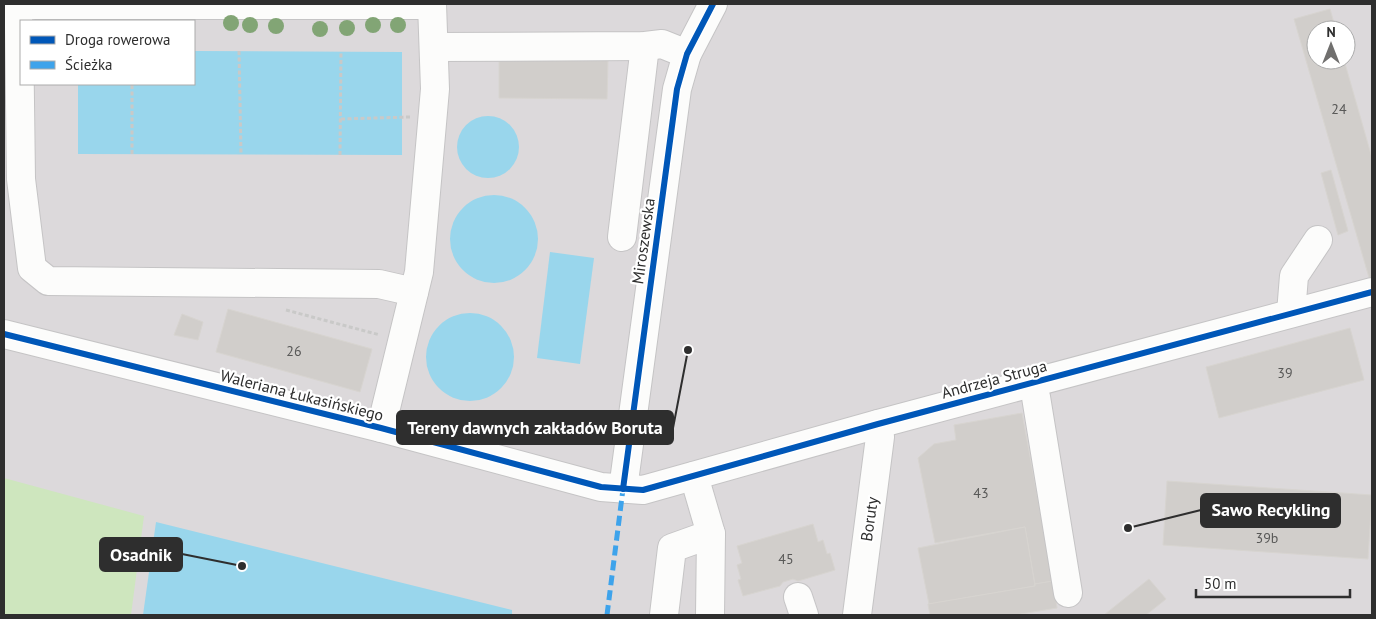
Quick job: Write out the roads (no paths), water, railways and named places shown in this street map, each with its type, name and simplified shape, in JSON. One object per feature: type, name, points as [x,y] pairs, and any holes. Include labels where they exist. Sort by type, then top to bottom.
[{"type":"street","points":[[381,428],[419,272],[435,89],[432,4],[11,6],[19,26],[13,179],[32,268],[48,281],[379,284],[414,292]]},
{"type":"street","name":"Miroszewska","points":[[623,490],[677,89],[687,54],[713,4]]},
{"type":"street","points":[[434,47],[645,46],[662,44],[687,54]]},
{"type":"street","points":[[622,237],[645,46]]},
{"type":"street","points":[[1291,313],[1294,276],[1318,240]]},
{"type":"street","name":"Andrzeja Struga","points":[[623,490],[643,490],[878,424],[1372,292]]},
{"type":"street","name":"Waleriana Łukasińskiego","points":[[4,334],[381,428],[601,487],[623,490]]},
{"type":"street","points":[[1032,384],[1036,397],[1068,593]]},
{"type":"street","name":"Boruty","points":[[856,615],[880,437],[878,424]]},
{"type":"street","points":[[694,476],[711,534],[710,615]]},
{"type":"street","points":[[664,615],[672,548],[711,534]]},
{"type":"water","points":[[195,51],[402,52],[402,155],[78,154],[78,85],[195,85]]},
{"type":"water","points":[[488,116],[500,119],[510,125],[516,135],[519,147],[516,159],[510,169],[500,175],[488,178],[476,175],[466,169],[460,159],[457,147],[460,135],[466,125],[476,119]]},
{"type":"water","points":[[494,195],[511,198],[525,208],[535,222],[538,239],[535,256],[525,270],[511,280],[494,283],[477,280],[463,270],[453,256],[450,239],[453,222],[463,208],[477,198]]},
{"type":"water","points":[[550,252],[594,258],[580,364],[537,358]]},
{"type":"water","points":[[470,313],[487,316],[495,320],[507,332],[511,340],[514,357],[511,374],[507,382],[495,394],[487,398],[470,401],[453,398],[445,394],[433,382],[429,374],[426,357],[429,340],[433,332],[445,320],[453,316]]},
{"type":"water","points":[[156,522],[512,610],[512,615],[143,615]]},
{"type":"place","name":"Tereny dawnych zakładów Boruta","points":[[688,350]]},
{"type":"place","name":"Sawo Recykling","points":[[1128,528]]},
{"type":"place","name":"Osadnik","points":[[242,566]]}]
